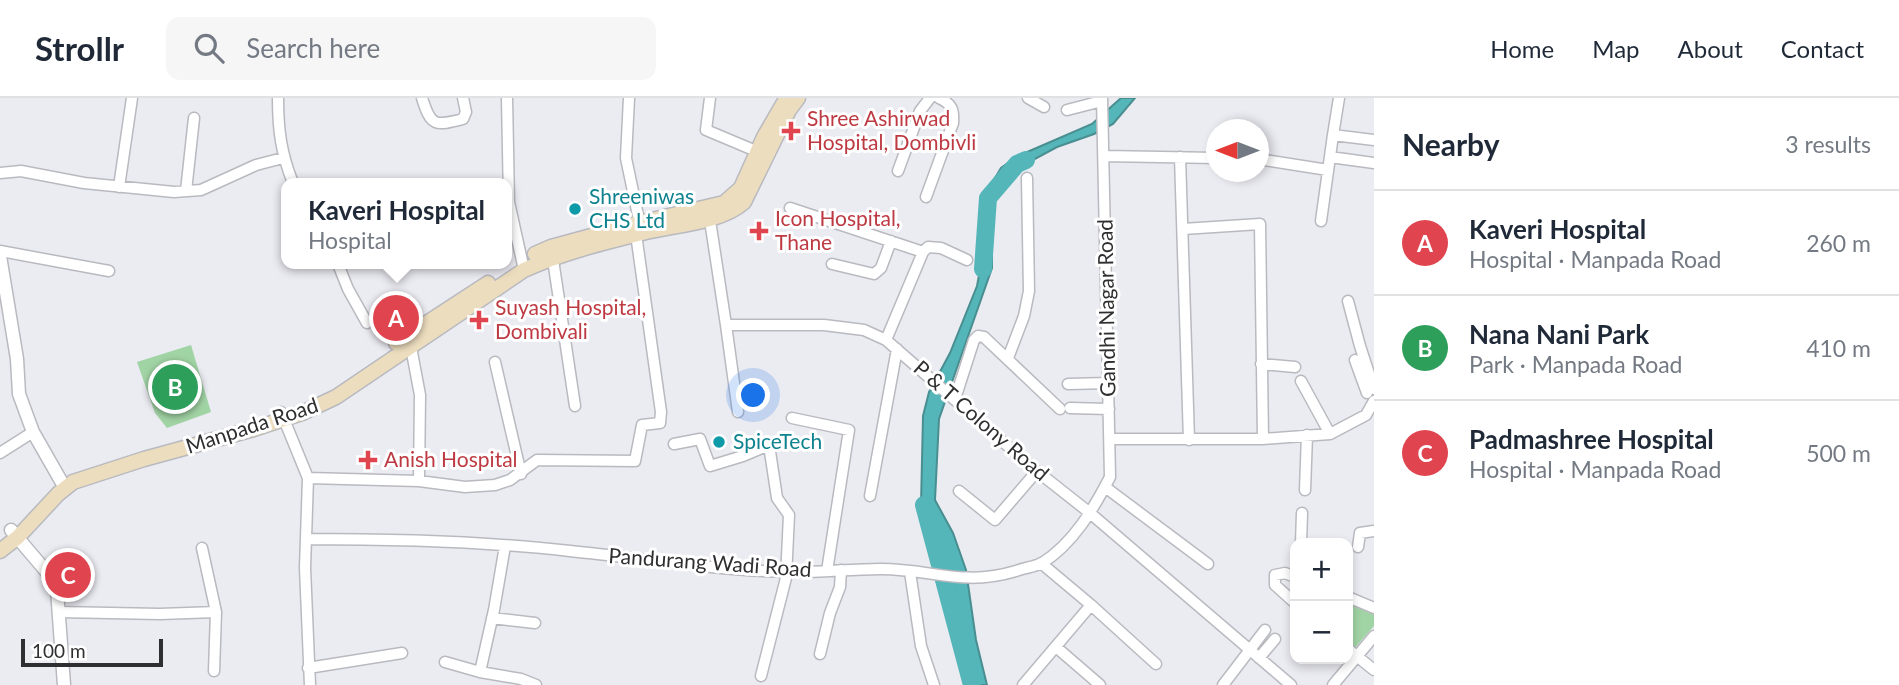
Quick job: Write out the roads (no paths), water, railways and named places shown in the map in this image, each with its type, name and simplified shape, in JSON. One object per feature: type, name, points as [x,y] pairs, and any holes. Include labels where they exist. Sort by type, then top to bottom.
[{"type":"main road","name":"Manpada Road","points":[[762,153],[778,109],[787,98]]},
{"type":"main road","name":"Manpada Road","points":[[0,551],[63,485],[336,397],[360,375],[409,340],[522,265],[552,252],[638,228],[709,213],[731,212],[762,153],[798,98]]},
{"type":"main road","name":"Manpada Road","points":[[0,541],[15,534]]},
{"type":"street","points":[[118,187],[132,98]]},
{"type":"street","points":[[278,98],[278,127],[283,158],[291,178]]},
{"type":"street","points":[[422,98],[428,116],[433,123],[438,124],[463,119],[466,112],[463,98]]},
{"type":"street","points":[[507,98],[509,178]]},
{"type":"street","points":[[308,478],[419,481],[465,486],[495,485],[521,474],[537,460],[635,461],[642,425],[660,423],[661,412],[638,228],[626,158],[629,98]]},
{"type":"street","points":[[710,98],[706,131],[762,153]]},
{"type":"street","points":[[898,172],[920,111],[930,98]]},
{"type":"street","points":[[926,197],[953,123],[954,111],[951,104],[939,98]]},
{"type":"street","points":[[1028,98],[1044,107]]},
{"type":"street","points":[[1321,221],[1339,98]]},
{"type":"street","points":[[1067,110],[1102,99]]},
{"type":"street","name":"Gandhi Nagar Road","points":[[1090,513],[1110,477],[1102,99]]},
{"type":"street","points":[[186,191],[194,118]]},
{"type":"street","points":[[1333,135],[1374,140]]},
{"type":"street","points":[[1104,156],[1206,158]]},
{"type":"street","points":[[1330,157],[1374,163]]},
{"type":"street","points":[[0,173],[21,171],[118,187],[186,191],[201,190],[256,165],[283,158]]},
{"type":"street","points":[[1180,158],[1189,440]]},
{"type":"street","points":[[1269,161],[1328,170]]},
{"type":"street","points":[[1008,358],[1024,316],[1029,291],[1027,178]]},
{"type":"street","points":[[790,208],[923,252]]},
{"type":"street","points":[[709,213],[738,412]]},
{"type":"street","points":[[512,217],[522,265]]},
{"type":"street","points":[[1183,229],[1260,224],[1263,439]]},
{"type":"street","points":[[832,264],[874,274],[881,268],[891,241]]},
{"type":"street","points":[[886,340],[923,252],[928,247],[941,248],[967,260]]},
{"type":"street","points":[[552,252],[575,406]]},
{"type":"street","points":[[63,485],[33,432],[19,394],[17,359],[0,253],[109,271]]},
{"type":"street","points":[[340,269],[367,323]]},
{"type":"street","points":[[1110,439],[1263,439],[1330,434],[1366,415],[1371,385],[1349,301]]},
{"type":"street","name":"P & T Colony Road","points":[[726,325],[824,325],[864,330],[886,340],[1292,685]]},
{"type":"street","points":[[953,397],[974,340],[978,336],[984,337],[1065,409],[1110,409]]},
{"type":"street","points":[[409,340],[420,395],[419,481]]},
{"type":"street","points":[[870,496],[897,349]]},
{"type":"street","points":[[1355,360],[1371,385]]},
{"type":"street","points":[[495,362],[521,474]]},
{"type":"street","points":[[1261,363],[1295,366]]},
{"type":"street","points":[[1301,381],[1330,434]]},
{"type":"street","points":[[1069,384],[1109,383]]},
{"type":"street","points":[[282,416],[308,478],[305,568],[310,685]]},
{"type":"street","points":[[792,418],[849,430],[827,571]]},
{"type":"street","points":[[0,453],[33,432]]},
{"type":"street","points":[[1305,490],[1307,435]]},
{"type":"street","points":[[674,444],[700,439],[710,466],[768,445],[776,498],[789,514],[786,572],[761,676]]},
{"type":"street","points":[[959,491],[995,520],[1037,471]]},
{"type":"street","points":[[1105,487],[1208,564]]},
{"type":"street","name":"Pandurang Wadi Road","points":[[306,539],[388,539],[568,550],[676,564],[786,572],[883,569],[975,579],[994,577],[1041,563],[1059,549],[1090,513]]},
{"type":"street","points":[[1301,538],[1303,513]]},
{"type":"street","points":[[1358,547],[1360,533],[1374,531]]},
{"type":"street","points":[[15,534],[54,583],[59,612],[64,685]]},
{"type":"street","points":[[480,672],[505,546]]},
{"type":"street","points":[[202,548],[216,612],[214,671]]},
{"type":"street","points":[[1041,563],[1156,664]]},
{"type":"street","points":[[820,654],[830,613],[840,587],[841,570]]},
{"type":"street","points":[[910,572],[922,646],[934,685]]},
{"type":"street","points":[[1290,575],[1284,573],[1275,575],[1275,585],[1290,598]]},
{"type":"street","points":[[1353,599],[1374,608]]},
{"type":"street","points":[[1023,685],[1091,605]]},
{"type":"street","points":[[59,612],[216,612]]},
{"type":"street","points":[[492,618],[534,623]]},
{"type":"street","points":[[1255,655],[1265,630]]},
{"type":"street","points":[[1334,685],[1374,636]]},
{"type":"street","points":[[1223,685],[1275,639]]},
{"type":"street","points":[[1056,648],[1100,685]]},
{"type":"street","points":[[308,668],[402,653]]},
{"type":"street","points":[[1353,653],[1374,670]]},
{"type":"street","points":[[446,662],[536,685]]},
{"type":"water","points":[[1121,98],[1135,98],[1113,124],[1057,147],[1009,173],[998,184],[992,200],[992,268],[939,419],[935,500],[953,533],[966,570],[976,640],[987,685],[976,685],[956,609],[955,590],[921,505],[923,416],[929,392],[950,353],[977,286],[985,243],[984,204],[1001,168],[1018,156],[1092,124]]},
{"type":"waterway","points":[[983,269],[988,198],[1017,164],[1026,160]]},
{"type":"waterway","points":[[924,505],[972,685]]},
{"type":"place","name":"Shree Ashirwad Hospital, Dombivli","points":[[791,131]]},
{"type":"place","name":"Shreeniwas CHS Ltd","points":[[575,209]]},
{"type":"place","name":"Icon Hospital, Thane","points":[[759,231]]},
{"type":"place","name":"Kaveri Hospital","points":[[396,318]]},
{"type":"place","name":"Suyash Hospital, Dombivali","points":[[479,320]]},
{"type":"place","name":"Nana Nani Park","points":[[175,387]]},
{"type":"place","name":"SpiceTech","points":[[719,442]]},
{"type":"place","name":"Anish Hospital","points":[[368,460]]},
{"type":"place","name":"Padmashree Hospital","points":[[68,575]]}]
